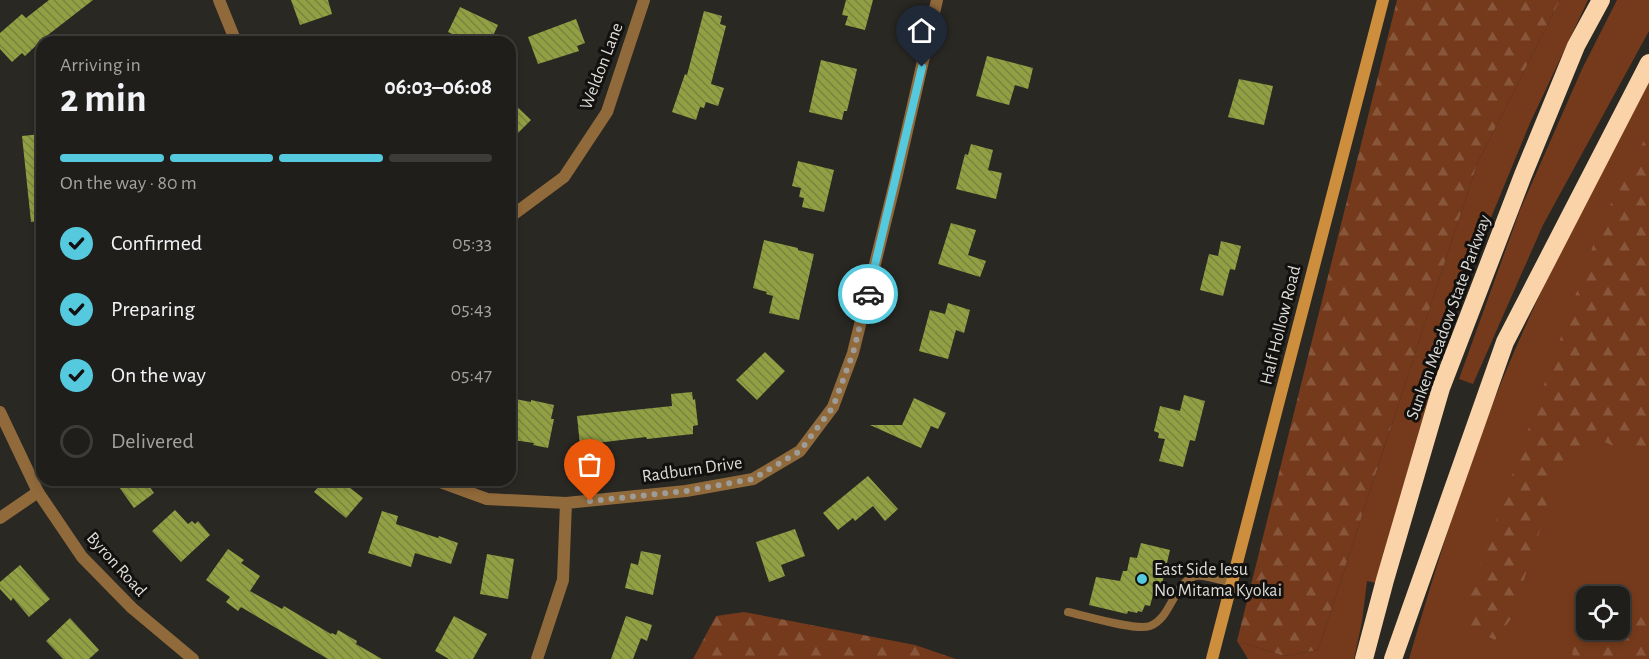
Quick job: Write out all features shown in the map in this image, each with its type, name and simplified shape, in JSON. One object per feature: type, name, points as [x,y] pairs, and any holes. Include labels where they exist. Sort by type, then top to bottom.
[{"type":"highway","name":"Sunken Meadow State Parkway","points":[[1364,659],[1441,388],[1527,164],[1576,46],[1601,0]]},
{"type":"highway","points":[[1393,659],[1505,342],[1649,63]]},
{"type":"street","points":[[219,0],[234,36]]},
{"type":"street","name":"Weldon Lane","points":[[516,213],[564,177],[607,112],[644,0]]},
{"type":"street","name":"Radburn Drive","points":[[452,486],[487,498],[566,503],[686,491],[753,479],[800,451],[833,407],[853,353],[937,0]]},
{"type":"street","name":"Half Hollow Road","points":[[1212,659],[1383,0]]},
{"type":"street","name":"Byron Road","points":[[0,412],[38,492],[82,557],[132,608],[193,659]]},
{"type":"street","points":[[0,518],[38,492]]},
{"type":"street","points":[[537,659],[562,580],[566,503]]},
{"type":"lane","points":[[1068,612],[1130,626],[1149,626],[1160,619],[1186,581],[1198,576],[1232,583]]},
{"type":"green space","points":[[1397,0],[1560,0],[1477,164],[1318,650],[1284,656],[1237,641]]},
{"type":"green space","points":[[1560,0],[1588,0],[1530,123],[1455,305],[1376,583],[1367,581],[1362,622],[1354,659],[1248,659],[1237,641],[1284,656],[1318,650],[1477,164]]},
{"type":"green space","points":[[1617,0],[1649,0],[1649,31],[1543,225],[1473,384],[1459,379],[1520,210],[1582,69]]},
{"type":"green space","points":[[1649,77],[1649,659],[1409,659],[1434,574],[1481,434],[1538,298]]},
{"type":"green space","points":[[1649,131],[1649,463],[1605,442],[1563,460],[1511,619],[1495,640],[1460,623],[1601,223]]},
{"type":"green space","points":[[1649,604],[1649,659],[1585,659],[1572,655],[1576,635],[1576,640],[1630,640],[1630,613],[1645,609]]},
{"type":"green space","points":[[744,612],[915,645],[956,659],[693,659],[716,616]]},
{"type":"building","points":[[49,0],[93,0],[47,36],[36,36],[36,46],[25,56],[22,53],[12,62],[0,49],[0,33],[22,14],[26,18]]},
{"type":"building","points":[[291,0],[328,0],[332,14],[300,25]]},
{"type":"building","points":[[846,0],[873,0],[865,30],[845,25],[848,16],[842,15]]},
{"type":"building","points":[[460,7],[498,25],[493,36],[456,36],[448,32]]},
{"type":"building","points":[[704,11],[722,16],[720,24],[726,26],[711,84],[724,88],[718,106],[706,102],[704,108],[700,107],[696,120],[672,112],[685,74],[687,75]]},
{"type":"building","points":[[576,19],[585,43],[577,46],[579,51],[538,64],[528,37]]},
{"type":"building","points":[[987,56],[1033,68],[1028,89],[1015,85],[1009,105],[976,96]]},
{"type":"building","points":[[821,60],[857,69],[847,111],[844,111],[842,120],[809,112]]},
{"type":"building","points":[[1239,79],[1273,86],[1264,125],[1228,117]]},
{"type":"building","points":[[516,106],[531,120],[516,135]]},
{"type":"building","points":[[36,135],[36,222],[31,222],[22,136]]},
{"type":"building","points":[[971,144],[993,150],[988,170],[1002,173],[996,199],[956,189],[965,154],[968,155]]},
{"type":"building","points":[[798,161],[834,170],[824,212],[802,207],[804,198],[799,197],[801,188],[792,186]]},
{"type":"building","points":[[951,223],[976,230],[968,255],[986,261],[980,277],[938,264]]},
{"type":"building","points":[[764,240],[814,254],[799,320],[769,313],[773,296],[753,288]]},
{"type":"building","points":[[1221,241],[1241,246],[1235,270],[1230,269],[1223,296],[1200,290],[1209,254],[1218,256]]},
{"type":"building","points":[[948,303],[970,310],[964,333],[956,330],[948,359],[919,351],[930,310],[945,314]]},
{"type":"building","points":[[765,352],[785,371],[757,400],[736,380]]},
{"type":"building","points":[[692,392],[698,425],[693,426],[693,434],[580,445],[577,416],[672,406],[671,394]]},
{"type":"building","points":[[1184,395],[1205,401],[1195,441],[1190,440],[1183,467],[1159,461],[1165,439],[1158,438],[1159,433],[1154,431],[1160,406],[1180,411]]},
{"type":"building","points":[[914,398],[946,413],[938,429],[931,426],[921,448],[870,425],[902,425]]},
{"type":"building","points":[[516,399],[554,405],[551,419],[554,419],[548,448],[533,445],[534,443],[516,440]]},
{"type":"building","points":[[868,476],[898,509],[885,521],[873,506],[855,521],[853,518],[838,530],[823,513]]},
{"type":"building","points":[[118,486],[149,486],[154,493],[134,508]]},
{"type":"building","points":[[319,486],[348,486],[363,498],[346,518],[314,492]]},
{"type":"building","points":[[175,510],[188,524],[192,521],[195,524],[198,521],[210,535],[181,562],[152,531]]},
{"type":"building","points":[[382,511],[398,516],[396,524],[458,543],[451,564],[415,553],[411,567],[368,553]]},
{"type":"building","points":[[795,529],[805,556],[781,565],[785,576],[769,582],[756,542]]},
{"type":"building","name":"East Side Iesu No Mitama Kyokai","points":[[1141,543],[1170,550],[1159,597],[1153,595],[1150,606],[1145,605],[1142,612],[1137,613],[1128,611],[1127,614],[1089,605],[1096,577],[1120,581],[1123,571],[1127,571],[1130,557],[1137,558]]},
{"type":"building","points":[[228,549],[244,560],[241,563],[260,576],[250,591],[282,609],[284,606],[331,634],[336,635],[338,630],[382,659],[328,659],[241,607],[238,611],[226,602],[230,597],[206,580]]},
{"type":"building","points":[[641,551],[661,555],[653,595],[625,588],[631,563],[638,565]]},
{"type":"building","points":[[487,554],[514,559],[508,599],[480,594]]},
{"type":"building","points":[[20,565],[50,599],[29,617],[13,598],[11,601],[0,589],[0,582]]},
{"type":"building","points":[[454,616],[487,634],[473,659],[449,659],[435,651]]},
{"type":"building","points":[[626,616],[652,625],[647,641],[641,638],[633,659],[611,659]]},
{"type":"building","points":[[70,618],[99,650],[89,659],[63,659],[46,641]]},
{"type":"way so far","points":[[590,501],[686,491],[753,479],[800,451],[833,407],[853,353],[868,294]]},
{"type":"place","name":"East Side Iesu No Mitama Kyokai","points":[[1142,579]]},
{"type":"route","points":[[868,294],[922,67]]}]
